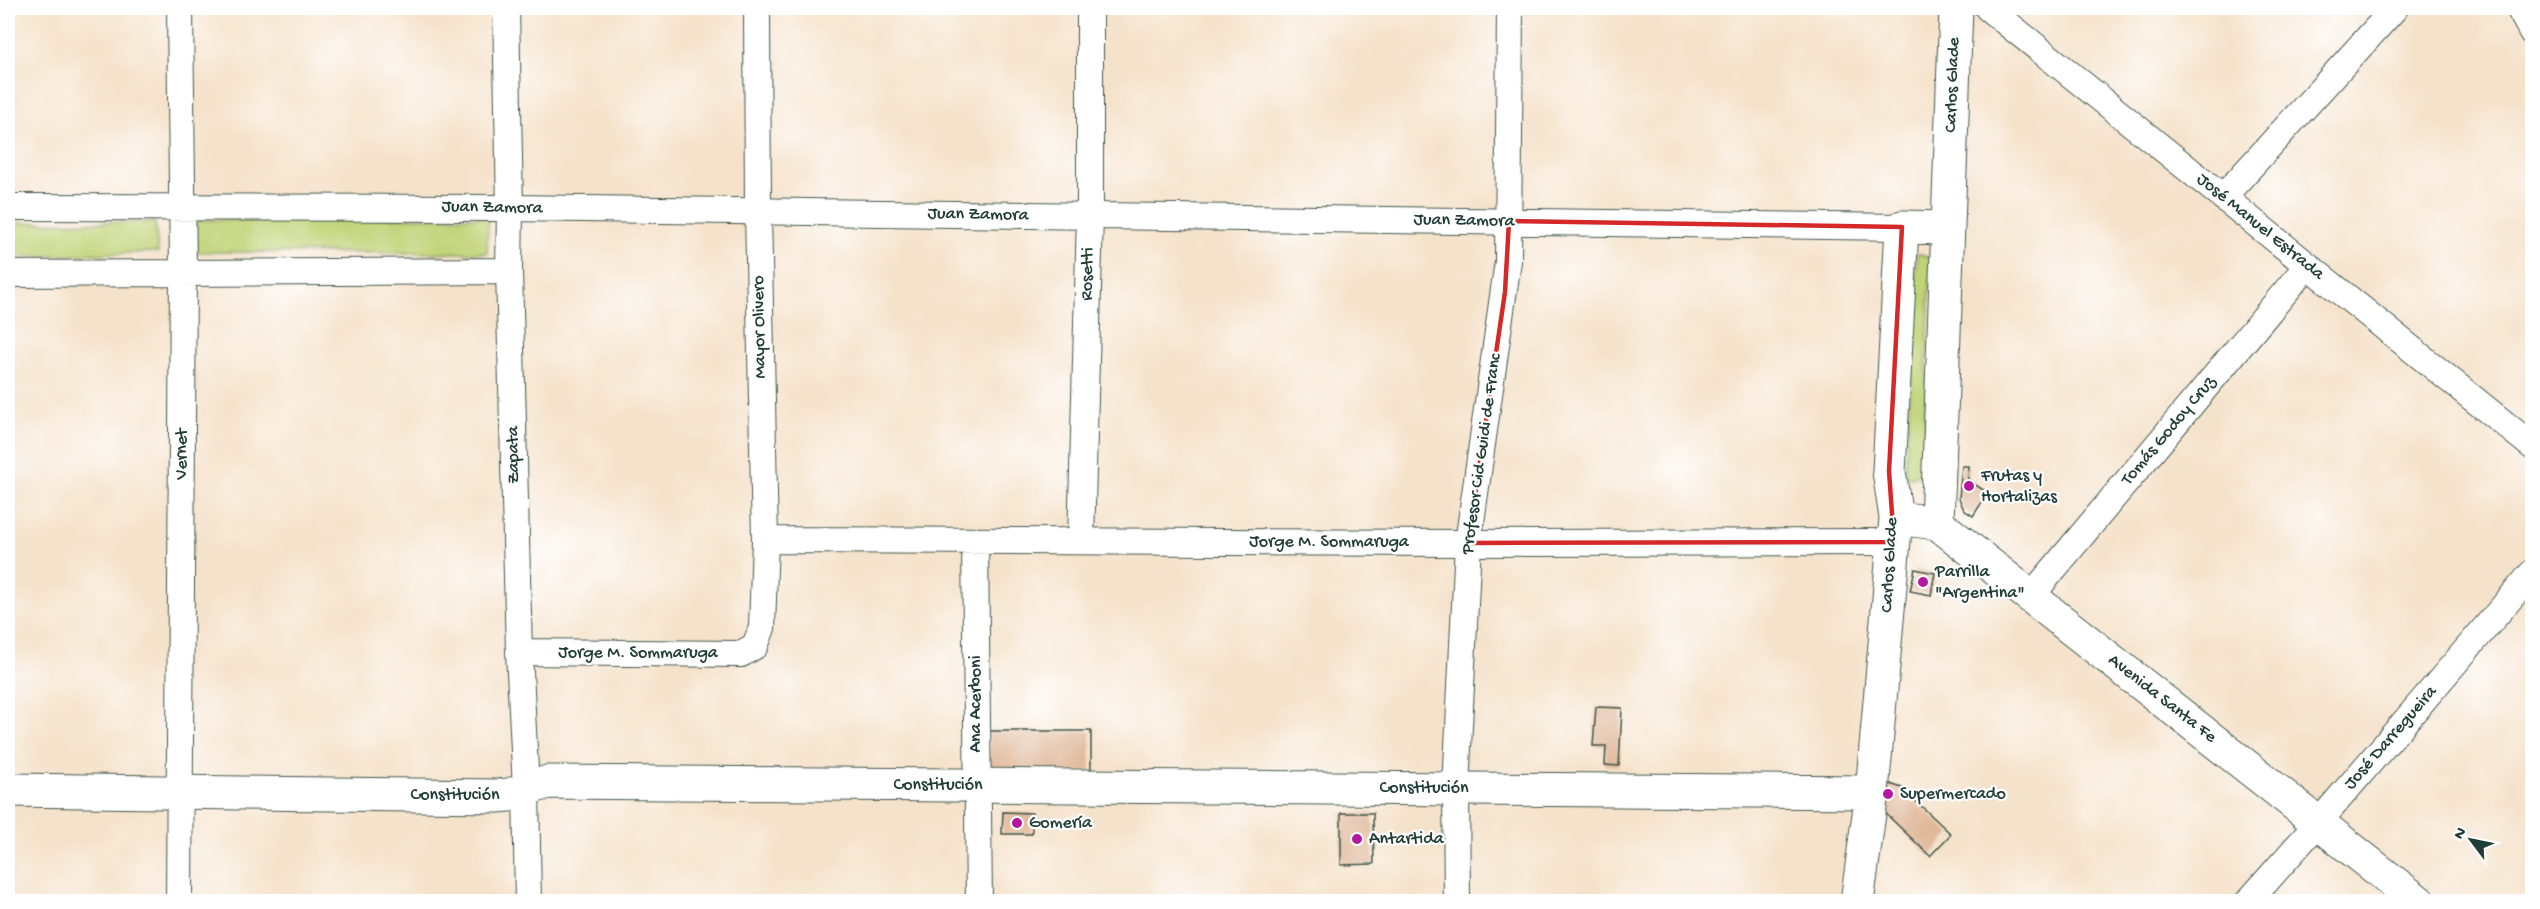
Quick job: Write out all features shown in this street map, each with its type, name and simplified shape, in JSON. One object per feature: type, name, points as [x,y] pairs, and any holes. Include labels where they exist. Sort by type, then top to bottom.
[{"type":"street","name":"Vernet","points":[[179,902],[183,271],[180,8]]},
{"type":"street","name":"Zapata","points":[[506,8],[509,271],[528,902]]},
{"type":"street","name":"Mayor Olivero","points":[[755,646],[762,628],[765,540],[758,212],[757,8]]},
{"type":"street","name":"Rosetti","points":[[1081,541],[1090,216],[1090,8]]},
{"type":"street","name":"Profesor Cid Guidi de Franc","points":[[1457,902],[1456,788],[1468,543],[1505,292],[1509,221],[1510,8]]},
{"type":"street","name":"Carlos Glade","points":[[1937,523],[1956,8]]},
{"type":"street","name":"José Manuel Estrada","points":[[1988,8],[2532,446]]},
{"type":"street","points":[[2223,197],[2395,8]]},
{"type":"street","points":[[2519,8],[2532,32]]},
{"type":"street","name":"Juan Zamora","points":[[8,207],[510,208],[1948,228]]},
{"type":"street","name":"Carlos Glade","points":[[1857,902],[1872,792],[1895,530],[1889,471],[1902,227]]},
{"type":"street","name":"Tomás Godoy Cruz","points":[[2031,596],[2307,266]]},
{"type":"street","points":[[8,274],[183,271],[509,271]]},
{"type":"street","points":[[1895,530],[1937,523]]},
{"type":"street","name":"Avenida Santa Fe","points":[[1937,523],[2419,902]]},
{"type":"street","name":"Jorge M. Sommaruga","points":[[765,540],[1468,543],[1895,530]]},
{"type":"street","name":"Ana Acerboni","points":[[975,542],[979,902]]},
{"type":"street","name":"José Darregueira","points":[[2248,902],[2319,823],[2532,573]]},
{"type":"street","name":"Jorge M. Sommaruga","points":[[519,652],[741,654],[755,646]]},
{"type":"street","name":"Constitución","points":[[8,790],[497,796],[509,795],[548,782],[1872,792]]},
{"type":"highlighted area","points":[[1509,221],[1902,227],[1889,471],[1894,542],[1468,543],[1505,292]]},
{"type":"green space","points":[[488,217],[487,253],[196,252],[196,220]]},
{"type":"green space","points":[[155,222],[158,252],[8,257],[8,223]]},
{"type":"green space","points":[[1917,254],[1931,259],[1923,473],[1911,477],[1905,476]]},
{"type":"building","name":"Frutas y Hortalizas","points":[[1962,466],[1969,466],[1968,480],[1988,493],[1973,516],[1964,510],[1959,498]]},
{"type":"building","name":"Parrilla \"Argentina\"","points":[[1915,569],[1935,573],[1931,595],[1910,591]]},
{"type":"building","points":[[1596,707],[1622,708],[1619,766],[1605,765],[1606,746],[1593,746]]},
{"type":"building","points":[[989,731],[1091,731],[1091,772],[989,772]]},
{"type":"building","points":[[1884,782],[1902,788],[1951,834],[1930,856],[1882,810]]},
{"type":"building","name":"Gomería","points":[[1003,812],[1032,813],[1032,834],[1002,834]]},
{"type":"building","name":"Antartida","points":[[1341,813],[1373,813],[1374,864],[1341,865]]},
{"type":"place","name":"Frutas y Hortalizas","points":[[1969,486]]},
{"type":"place","name":"Parrilla \"Argentina\"","points":[[1923,582]]},
{"type":"place","name":"Supermercado","points":[[1888,794]]},
{"type":"place","name":"Gomería","points":[[1017,823]]},
{"type":"place","name":"Antartida","points":[[1357,839]]}]
